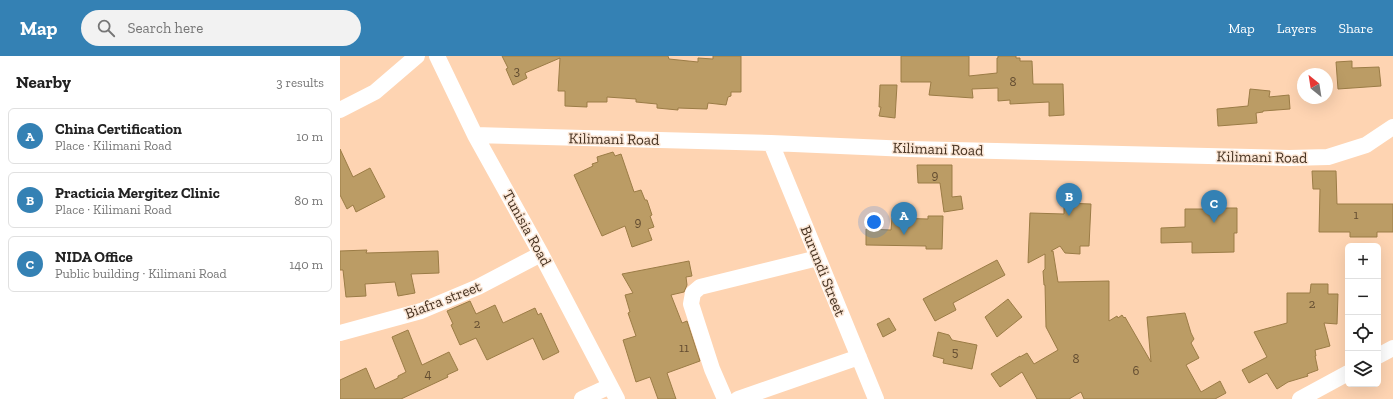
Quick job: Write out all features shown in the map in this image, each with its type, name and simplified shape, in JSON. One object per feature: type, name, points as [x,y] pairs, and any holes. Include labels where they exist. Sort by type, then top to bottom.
[{"type":"street","points":[[340,110],[375,92],[417,56]]},
{"type":"street","name":"Tunisia Road","points":[[436,56],[475,135],[541,254],[614,392]]},
{"type":"street","name":"Kilimani Road","points":[[475,135],[771,143],[909,149],[1289,158],[1328,157],[1366,145],[1393,127]]},
{"type":"street","name":"Burundi Street","points":[[771,143],[876,399]]},
{"type":"street","name":"Biafra street","points":[[340,334],[421,311],[478,287],[541,254]]},
{"type":"street","points":[[725,399],[712,369],[691,304],[693,293],[700,287],[818,258]]},
{"type":"street","points":[[1381,354],[1393,348]]},
{"type":"street","points":[[738,399],[859,357]]},
{"type":"street","points":[[1300,399],[1345,375]]},
{"type":"street","points":[[582,399],[614,392]]},
{"type":"building","points":[[502,56],[668,56],[669,59],[698,62],[698,58],[713,59],[713,56],[741,56],[741,92],[731,92],[731,96],[728,97],[726,105],[708,103],[707,109],[678,108],[678,110],[657,108],[657,104],[636,102],[636,99],[607,97],[607,102],[587,102],[587,107],[565,106],[565,91],[558,91],[560,58],[525,73],[527,78],[513,85],[506,69],[508,68]]},
{"type":"building","points":[[901,56],[969,56],[969,76],[997,73],[998,56],[1016,56],[1016,58],[1020,58],[1020,61],[1032,61],[1033,84],[1063,84],[1064,115],[1049,116],[1049,102],[1010,104],[1010,100],[998,101],[998,88],[972,89],[973,98],[929,95],[931,82],[901,82]]},
{"type":"building","points":[[1352,61],[1352,68],[1379,67],[1381,86],[1338,89],[1336,62]]},
{"type":"building","points":[[880,85],[897,85],[895,118],[879,116],[881,107],[879,107]]},
{"type":"building","points":[[1250,89],[1270,91],[1269,97],[1289,95],[1290,109],[1256,113],[1257,123],[1218,126],[1217,109],[1248,106]]},
{"type":"building","points":[[340,149],[353,177],[370,168],[385,197],[356,212],[353,205],[347,209],[340,195]]},
{"type":"building","points":[[613,152],[615,156],[621,154],[634,192],[641,190],[645,200],[647,200],[652,215],[650,216],[654,227],[648,229],[652,240],[632,247],[625,226],[602,236],[574,175],[593,166],[592,164],[598,162],[597,157]]},
{"type":"building","points":[[917,165],[952,165],[952,197],[961,196],[963,209],[944,212],[940,183],[918,183]]},
{"type":"building","points":[[1312,171],[1336,171],[1337,204],[1393,204],[1393,232],[1377,232],[1377,237],[1350,237],[1350,232],[1319,232],[1320,189],[1313,189]]},
{"type":"building","points":[[1207,202],[1220,202],[1221,208],[1237,208],[1237,233],[1234,233],[1234,252],[1192,253],[1192,242],[1161,243],[1161,228],[1185,227],[1185,209],[1207,209]]},
{"type":"building","points":[[1064,203],[1091,204],[1089,246],[1080,246],[1080,254],[1065,253],[1060,246],[1051,251],[1053,251],[1058,282],[1109,281],[1109,321],[1117,316],[1118,318],[1122,315],[1124,318],[1125,317],[1151,362],[1147,317],[1185,313],[1194,339],[1191,343],[1199,358],[1186,365],[1201,392],[1220,381],[1226,393],[1215,399],[1084,399],[1081,392],[1069,399],[1037,399],[1022,372],[1000,387],[991,374],[1027,353],[1034,364],[1058,350],[1046,327],[1045,285],[1043,271],[1045,269],[1045,254],[1028,263],[1030,213],[1064,214]]},
{"type":"building","points":[[928,216],[943,216],[942,249],[926,249],[926,246],[866,245],[866,229],[891,230],[892,218],[928,219]]},
{"type":"building","points":[[367,250],[366,253],[438,251],[439,273],[411,274],[415,293],[398,296],[395,282],[365,284],[366,296],[346,297],[343,270],[340,270],[340,251]]},
{"type":"building","points":[[997,260],[1005,275],[953,303],[956,310],[935,321],[923,299]]},
{"type":"building","points":[[689,261],[692,276],[686,277],[687,285],[684,292],[671,295],[682,323],[687,321],[700,361],[667,373],[676,399],[658,399],[650,377],[636,382],[623,340],[636,336],[628,313],[630,312],[625,295],[633,293],[622,274]]},
{"type":"building","points":[[1311,284],[1328,284],[1328,294],[1338,294],[1337,324],[1324,323],[1330,346],[1315,350],[1318,370],[1307,374],[1308,376],[1288,382],[1277,389],[1267,373],[1249,383],[1242,370],[1267,357],[1254,332],[1287,323],[1287,293],[1310,293]]},
{"type":"building","points":[[1008,299],[1022,317],[997,337],[985,317]]},
{"type":"building","points":[[470,301],[476,314],[495,305],[503,323],[535,308],[538,315],[541,313],[559,352],[543,360],[533,338],[487,360],[476,338],[460,345],[451,325],[453,324],[447,311]]},
{"type":"building","points":[[889,318],[896,330],[883,337],[877,324]]},
{"type":"building","points":[[408,330],[422,365],[449,352],[458,370],[447,375],[448,377],[401,399],[340,399],[340,380],[366,368],[375,389],[398,378],[398,376],[406,372],[392,337]]},
{"type":"building","points":[[938,332],[949,335],[952,340],[977,345],[972,369],[943,363],[944,359],[933,356]]},
{"type":"place","name":"Practicia Mergitez Clinic","points":[[1069,216]]},
{"type":"place","name":"NIDA Office","points":[[1214,223]]},
{"type":"place","name":"China Certification","points":[[904,235]]}]
